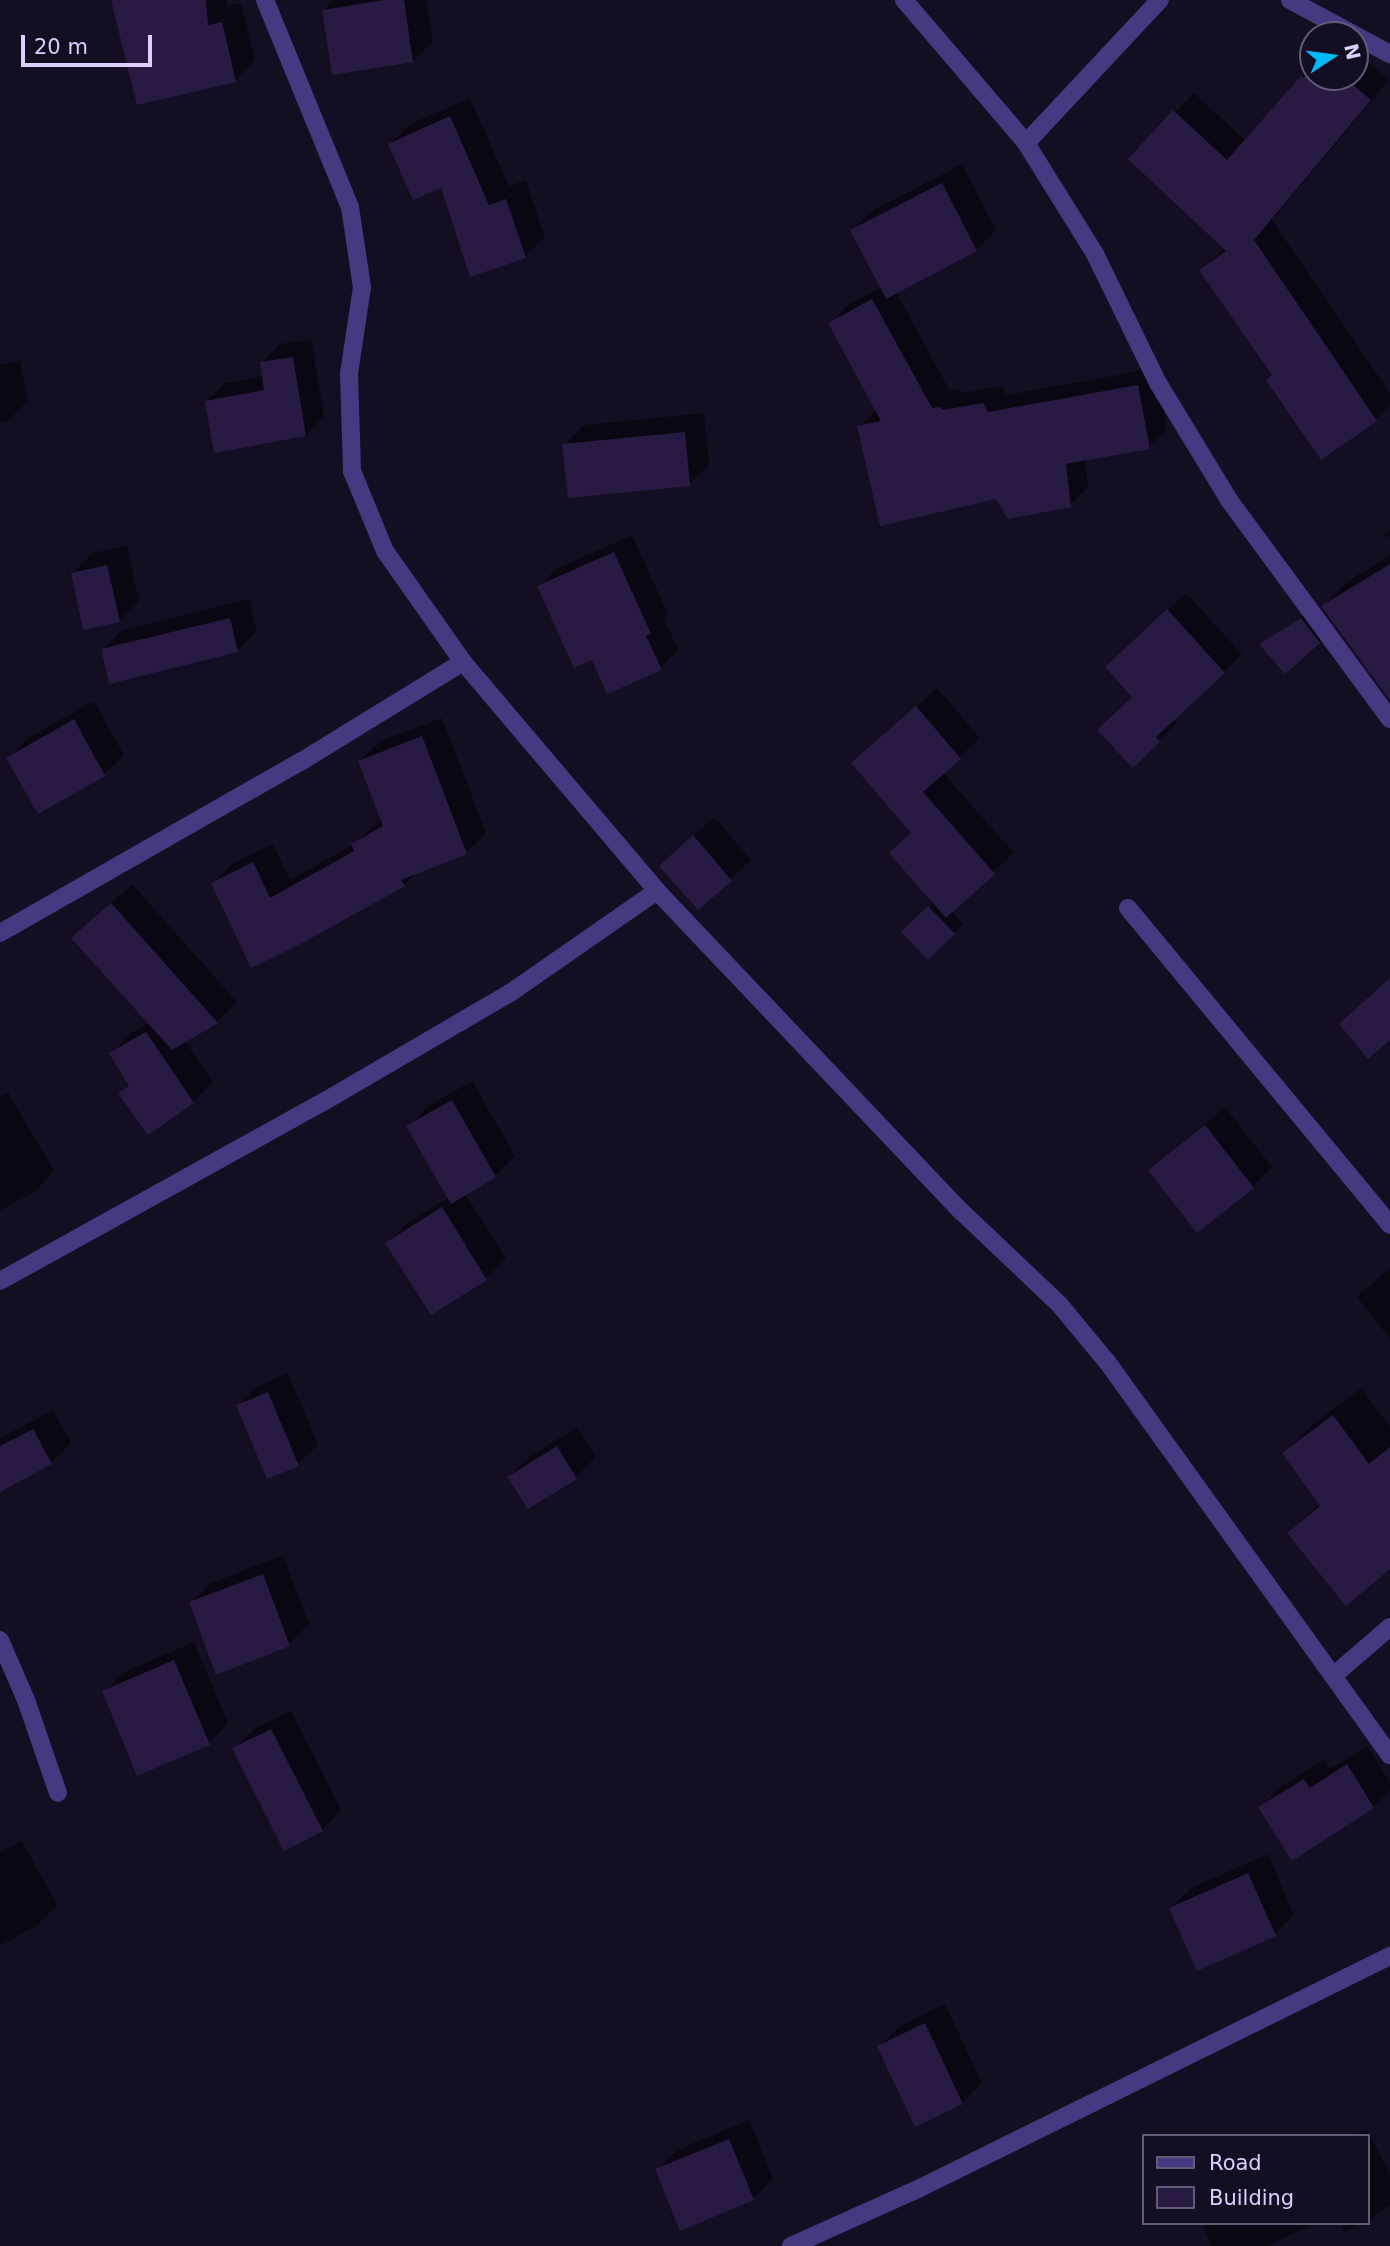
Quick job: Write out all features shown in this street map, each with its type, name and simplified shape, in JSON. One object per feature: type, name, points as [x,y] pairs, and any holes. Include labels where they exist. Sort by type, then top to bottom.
[{"type":"street","points":[[265,0],[350,207],[362,286],[349,374],[352,471],[384,551],[463,662],[657,891],[961,1212],[1059,1304],[1124,1385],[1390,1755]]},
{"type":"street","points":[[904,0],[1026,143],[1095,254],[1158,383],[1229,500],[1390,719]]},
{"type":"street","points":[[1026,143],[1160,0]]},
{"type":"street","points":[[1290,0],[1390,54]]},
{"type":"street","points":[[0,933],[302,761],[463,662]]},
{"type":"street","points":[[0,1281],[325,1101],[510,993],[657,891]]},
{"type":"street","points":[[1128,908],[1390,1225]]},
{"type":"street","points":[[1333,1676],[1390,1627]]},
{"type":"street","points":[[0,1640],[26,1700],[58,1793]]},
{"type":"street","points":[[791,2246],[920,2188],[1390,1956]]},
{"type":"building","points":[[111,0],[206,0],[208,25],[222,22],[236,82],[137,105]]},
{"type":"building","points":[[384,0],[404,0],[413,62],[332,75],[322,10]]},
{"type":"building","points":[[1299,78],[1299,91],[1360,91],[1371,100],[1254,240],[1377,421],[1321,460],[1266,380],[1272,375],[1199,270],[1226,251],[1128,159],[1173,110],[1227,160]]},
{"type":"building","points":[[450,116],[489,205],[506,199],[526,258],[470,277],[441,188],[413,200],[388,144]]},
{"type":"building","points":[[942,183],[977,251],[886,299],[850,230]]},
{"type":"building","points":[[872,299],[932,408],[940,407],[943,410],[983,403],[988,412],[1138,385],[1150,449],[1066,464],[1071,507],[1008,519],[996,499],[880,526],[857,426],[881,421],[828,323]]},
{"type":"building","points":[[293,357],[306,436],[214,453],[205,401],[264,390],[260,362]]},
{"type":"building","points":[[685,432],[690,486],[568,498],[562,444]]},
{"type":"building","points":[[614,552],[651,634],[646,636],[662,670],[607,694],[592,660],[574,668],[537,586]]},
{"type":"building","points":[[1390,564],[1390,700],[1321,606]]},
{"type":"building","points":[[107,565],[120,622],[83,630],[71,573]]},
{"type":"building","points":[[1167,609],[1225,673],[1156,737],[1160,742],[1133,768],[1097,730],[1132,697],[1105,667]]},
{"type":"building","points":[[230,618],[238,652],[109,684],[101,649]]},
{"type":"building","points":[[1301,618],[1320,643],[1285,674],[1259,644]]},
{"type":"building","points":[[916,706],[961,759],[923,792],[995,874],[946,918],[889,853],[911,833],[851,763]]},
{"type":"building","points":[[74,719],[105,776],[38,814],[6,758]]},
{"type":"building","points":[[422,736],[467,854],[401,880],[405,886],[295,947],[251,968],[211,883],[253,862],[270,898],[354,851],[351,844],[383,826],[358,761]]},
{"type":"building","points":[[693,835],[732,881],[698,910],[659,866]]},
{"type":"building","points":[[111,903],[218,1023],[172,1050],[71,938]]},
{"type":"building","points":[[928,906],[955,934],[928,960],[901,932]]},
{"type":"building","points":[[1390,978],[1390,1040],[1368,1059],[1339,1024]]},
{"type":"building","points":[[146,1032],[194,1103],[148,1135],[118,1093],[129,1086],[109,1053]]},
{"type":"building","points":[[452,1100],[496,1177],[451,1204],[406,1126]]},
{"type":"building","points":[[1205,1125],[1254,1188],[1197,1233],[1148,1170]]},
{"type":"building","points":[[442,1207],[487,1280],[431,1315],[385,1243]]},
{"type":"building","points":[[268,1392],[299,1466],[267,1479],[236,1405]]},
{"type":"building","points":[[1333,1415],[1369,1464],[1390,1447],[1390,1569],[1346,1606],[1287,1533],[1320,1506],[1282,1453]]},
{"type":"building","points":[[33,1429],[52,1464],[0,1492],[0,1446]]},
{"type":"building","points":[[557,1446],[577,1479],[528,1509],[507,1477]]},
{"type":"building","points":[[263,1574],[290,1646],[216,1675],[189,1602]]},
{"type":"building","points":[[174,1660],[210,1745],[137,1776],[102,1691]]},
{"type":"building","points":[[271,1729],[323,1831],[284,1851],[232,1748]]},
{"type":"building","points":[[1347,1764],[1374,1808],[1292,1861],[1258,1807],[1304,1779],[1310,1788]]},
{"type":"building","points":[[1248,1873],[1276,1936],[1197,1971],[1169,1908]]},
{"type":"building","points":[[925,2023],[963,2104],[915,2127],[877,2046]]},
{"type":"building","points":[[729,2139],[754,2200],[680,2231],[655,2169]]}]
